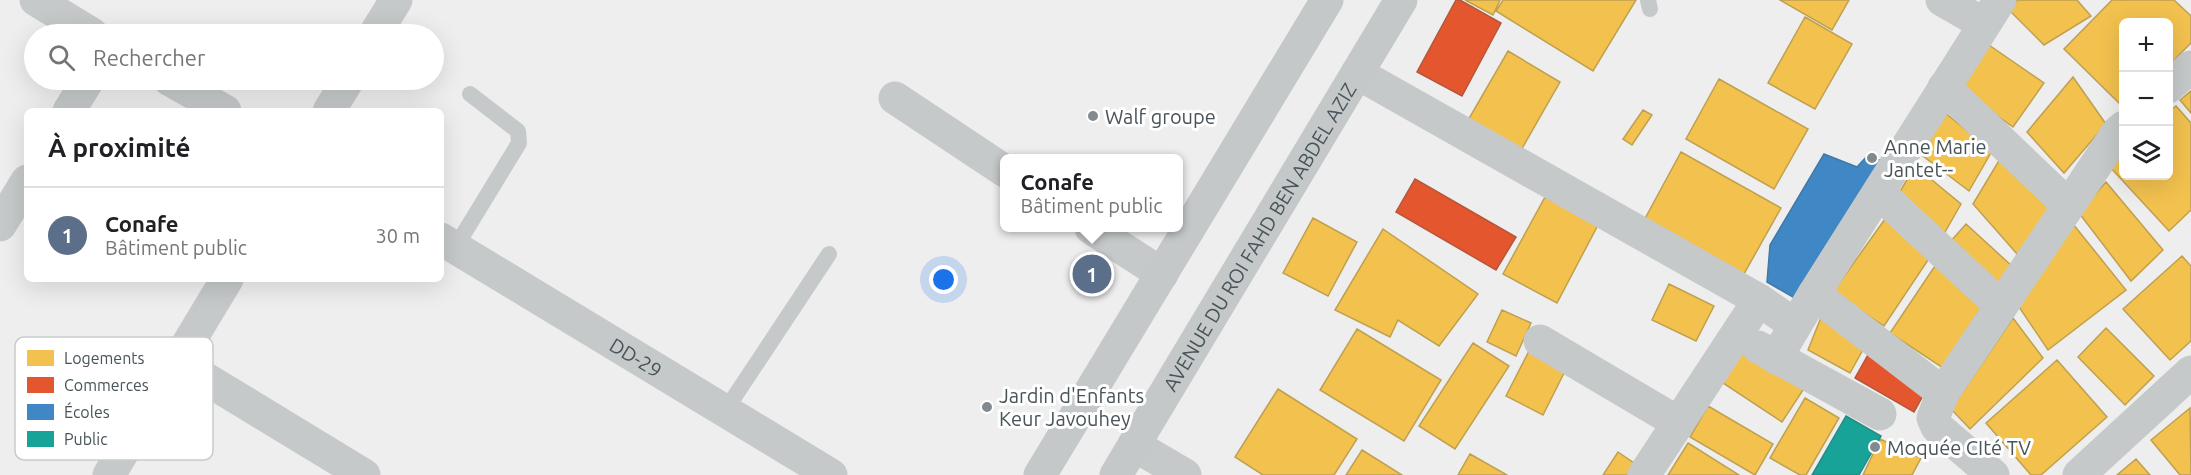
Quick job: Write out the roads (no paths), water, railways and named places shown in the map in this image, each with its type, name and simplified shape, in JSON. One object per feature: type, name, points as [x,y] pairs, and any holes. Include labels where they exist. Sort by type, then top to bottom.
[{"type":"main road","points":[[1040,475],[1327,0]]},
{"type":"main road","name":"AVENUE DU ROI FAHD BEN ABDEL AZIZ","points":[[1116,475],[1401,0]]},
{"type":"street","points":[[36,0],[76,24]]},
{"type":"street","points":[[381,24],[396,0]]},
{"type":"street","points":[[1776,358],[1992,12],[1942,0]]},
{"type":"street","points":[[2173,84],[2191,68]]},
{"type":"street","points":[[1357,72],[1759,300],[1795,325]]},
{"type":"street","points":[[1944,87],[2068,205]]},
{"type":"street","points":[[71,108],[82,90]]},
{"type":"street","points":[[188,90],[220,108]]},
{"type":"street","points":[[331,108],[342,90]]},
{"type":"street","points":[[895,98],[1000,168]]},
{"type":"street","points":[[1993,475],[1936,427],[1933,418],[1942,393],[2119,131]]},
{"type":"street","points":[[0,225],[24,186]]},
{"type":"street","points":[[1879,193],[2001,306]]},
{"type":"street","points":[[1097,232],[1162,274]]},
{"type":"street","name":"DD-29","points":[[448,244],[831,475]]},
{"type":"street","points":[[193,337],[225,282]]},
{"type":"street","points":[[1814,294],[1942,393]]},
{"type":"street","points":[[1644,475],[1759,300]]},
{"type":"street","points":[[1738,334],[1776,358],[1880,414]]},
{"type":"street","points":[[1540,341],[1677,422]]},
{"type":"street","points":[[2079,475],[2191,372]]},
{"type":"street","points":[[213,383],[364,475]]},
{"type":"street","points":[[1134,445],[1185,475]]},
{"type":"street","points":[[109,475],[118,460]]},
{"type":"lane","points":[[448,244],[519,143],[518,131],[470,94]]},
{"type":"lane","points":[[725,411],[829,254]]},
{"type":"place","name":"Walf groupe","points":[[1093,116]]},
{"type":"place","name":"Anne Marie Jantet--","points":[[1872,158]]},
{"type":"place","name":"Conafe","points":[[1092,274]]},
{"type":"place","name":"Jardin d'Enfants Keur Javouhey","points":[[987,407]]},
{"type":"place","name":"Moquée CIté TV","points":[[1875,447]]}]
